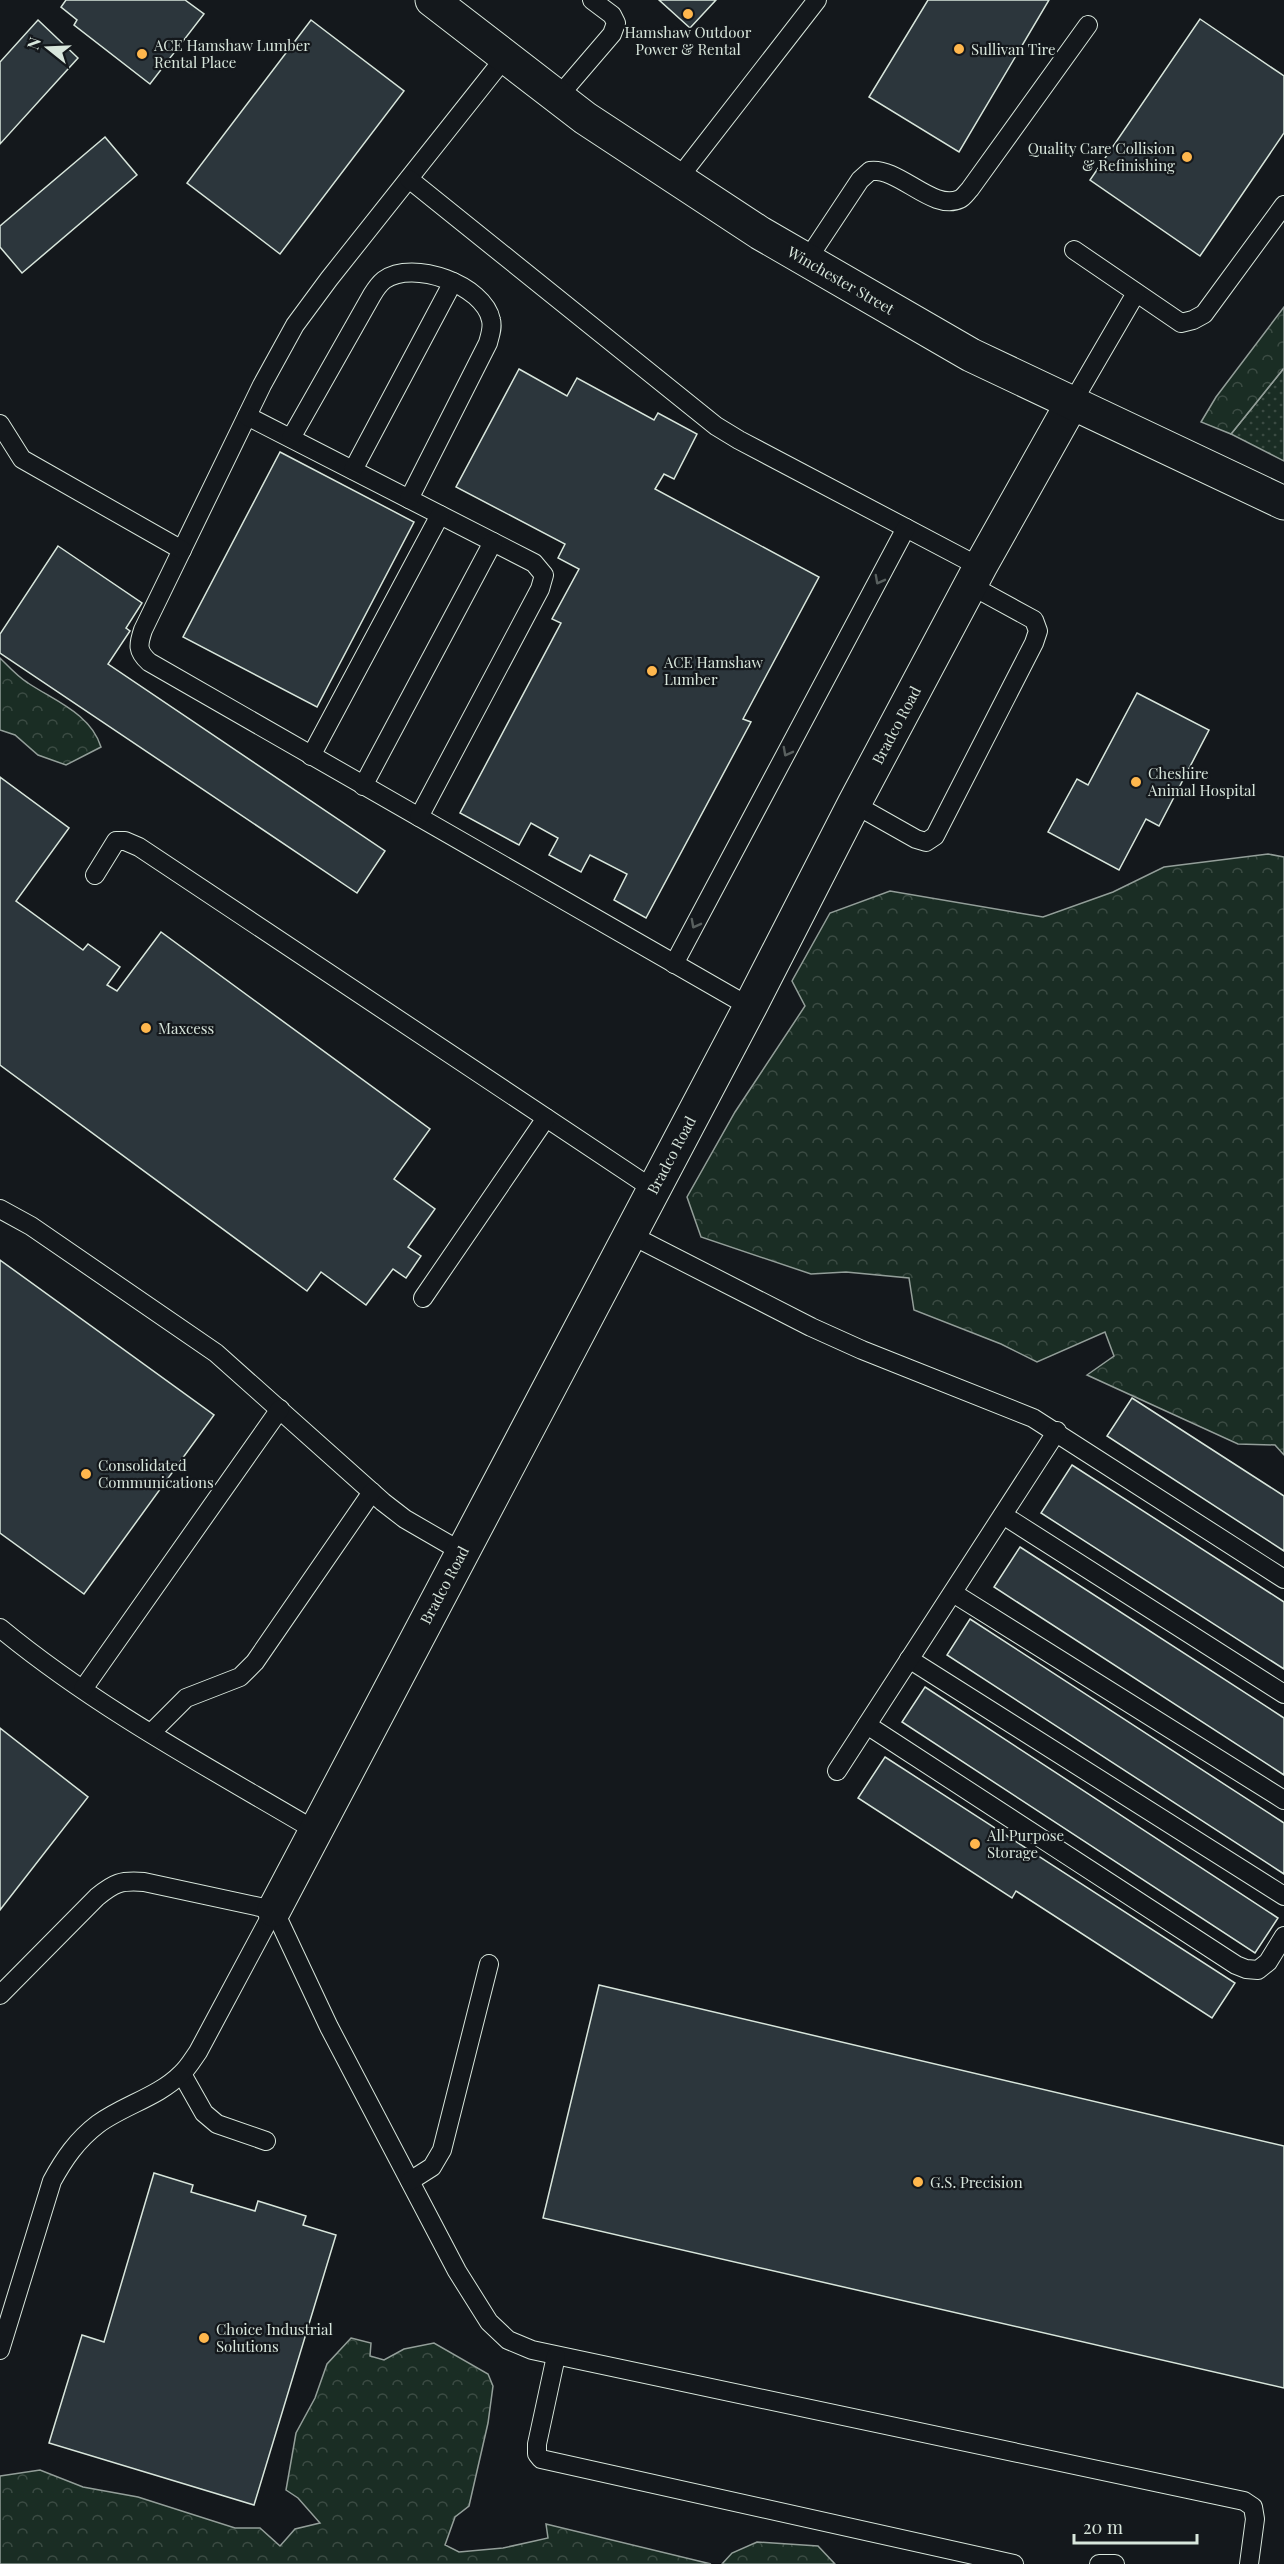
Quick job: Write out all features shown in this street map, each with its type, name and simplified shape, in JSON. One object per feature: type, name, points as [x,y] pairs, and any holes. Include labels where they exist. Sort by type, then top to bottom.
[{"type":"street","name":"Winchester Street","points":[[432,0],[585,118],[760,233],[971,354],[1284,503]]},
{"type":"street","name":"Bradco Road","points":[[274,1910],[750,1008],[854,804],[975,576],[1072,403]]},
{"type":"lane","points":[[558,97],[612,34],[616,23],[612,15],[592,0]]},
{"type":"lane","points":[[678,179],[817,0]]},
{"type":"lane","points":[[807,260],[860,180],[870,171],[885,172],[938,199],[948,201],[961,199],[1088,25]]},
{"type":"lane","points":[[506,57],[295,325],[247,416],[143,630],[138,646],[148,662],[750,1008]]},
{"type":"lane","points":[[409,179],[716,426],[739,441],[906,528],[1035,620],[1038,631],[1029,653],[935,836],[926,842],[916,839],[854,804]]},
{"type":"lane","points":[[1074,250],[1181,323],[1203,314],[1284,205]]},
{"type":"lane","points":[[291,438],[372,295],[384,280],[400,274],[420,273],[436,274],[453,282],[483,305],[491,317],[492,329],[488,343],[409,499]]},
{"type":"lane","points":[[353,470],[453,282]]},
{"type":"lane","points":[[1072,403],[1136,293]]},
{"type":"lane","points":[[247,416],[534,563],[544,575],[419,817]]},
{"type":"lane","points":[[0,424],[22,459],[182,550]]},
{"type":"lane","points":[[311,756],[440,514]]},
{"type":"lane","points":[[674,964],[906,528]]},
{"type":"lane","points":[[363,786],[493,542]]},
{"type":"lane","points":[[95,874],[116,841],[125,841],[139,847],[653,1189]]},
{"type":"lane","points":[[423,1298],[546,1118]]},
{"type":"lane","points":[[0,1209],[31,1226],[216,1353],[405,1519],[462,1552]]},
{"type":"lane","points":[[629,1234],[862,1350],[1007,1406],[1057,1431],[1284,1579]]},
{"type":"lane","points":[[83,1689],[280,1409]]},
{"type":"lane","points":[[837,1771],[1057,1431]]},
{"type":"lane","points":[[151,1733],[186,1698],[240,1677],[255,1662],[372,1492]]},
{"type":"lane","points":[[1003,1515],[1284,1694]]},
{"type":"lane","points":[[953,1593],[1284,1800]]},
{"type":"lane","points":[[0,1628],[83,1689],[151,1733],[316,1831]]},
{"type":"lane","points":[[909,1659],[1284,1896]]},
{"type":"lane","points":[[867,1725],[1236,1965],[1258,1970],[1268,1962],[1284,1936]]},
{"type":"lane","points":[[0,1995],[97,1897],[113,1884],[129,1880],[144,1882],[274,1910]]},
{"type":"lane","points":[[0,2350],[52,2181],[65,2157],[100,2123],[170,2084],[182,2074],[198,2052],[274,1910]]},
{"type":"lane","points":[[274,1910],[329,2027],[457,2271],[489,2322],[508,2340],[532,2350],[556,2356],[1244,2501],[1252,2507],[1255,2518],[1249,2564]]},
{"type":"lane","points":[[410,2181],[432,2167],[442,2150],[489,1964]]},
{"type":"lane","points":[[182,2074],[204,2113],[217,2124],[266,2141]]},
{"type":"lane","points":[[556,2356],[537,2444],[537,2454],[541,2459],[1014,2564]]},
{"type":"lane","points":[[1099,2564],[1114,2564]]},
{"type":"green space","points":[[1284,307],[1284,368],[1231,434],[1201,422],[1216,397]]},
{"type":"green space","points":[[1284,368],[1284,461],[1231,434]]},
{"type":"green space","points":[[0,658],[24,681],[81,717],[96,736],[101,747],[66,765],[38,755],[15,735],[0,730]]},
{"type":"green space","points":[[1268,854],[1284,857],[1284,1455],[1275,1445],[1238,1444],[1087,1375],[1114,1356],[1105,1332],[1037,1362],[1001,1344],[914,1310],[909,1278],[846,1272],[811,1274],[701,1237],[687,1197],[735,1112],[805,1006],[792,981],[830,913],[890,891],[1043,917],[1113,892],[1164,867]]},
{"type":"green space","points":[[351,2338],[371,2343],[370,2356],[384,2360],[404,2349],[434,2343],[488,2374],[493,2386],[488,2423],[469,2506],[455,2517],[445,2545],[459,2552],[503,2548],[548,2538],[546,2524],[711,2564],[0,2564],[0,2476],[40,2470],[83,2487],[138,2497],[235,2528],[260,2528],[280,2546],[295,2529],[320,2523],[298,2498],[286,2490],[296,2433],[315,2398],[327,2364]]},
{"type":"green space","points":[[757,2542],[818,2546],[835,2564],[722,2564],[732,2553]]},
{"type":"building","name":"ACE Hamshaw Lumber Rental Place","points":[[66,0],[185,0],[204,14],[150,84],[74,25],[77,20],[61,7]]},
{"type":"building","name":"Hamshaw Outdoor Power & Rental","points":[[659,0],[716,0],[690,28]]},
{"type":"building","name":"Sullivan Tire","points":[[928,0],[1049,0],[959,152],[869,97]]},
{"type":"building","name":"Quality Care Collision & Refinishing","points":[[1200,19],[1284,76],[1284,133],[1200,256],[1090,180]]},
{"type":"building","points":[[38,20],[78,58],[0,144],[0,62]]},
{"type":"building","points":[[311,20],[404,91],[280,254],[187,183]]},
{"type":"building","points":[[105,137],[137,175],[22,273],[0,247],[0,226]]},
{"type":"building","name":"ACE Hamshaw Lumber","points":[[519,369],[567,396],[577,378],[654,420],[658,413],[697,434],[674,479],[664,474],[655,489],[819,577],[743,719],[751,722],[646,918],[614,900],[627,874],[590,855],[581,872],[549,855],[558,838],[531,823],[519,845],[460,813],[561,623],[552,619],[579,569],[558,558],[565,544],[456,487]]},
{"type":"building","points":[[280,452],[414,522],[317,707],[183,637]]},
{"type":"building","points":[[58,546],[142,603],[126,628],[130,631],[108,664],[385,851],[357,893],[0,653],[0,634]]},
{"type":"building","name":"Cheshire Animal Hospital","points":[[1137,693],[1209,730],[1159,826],[1146,819],[1119,870],[1048,832],[1077,779],[1088,785]]},
{"type":"building","name":"Maxcess","points":[[0,777],[69,828],[16,901],[83,950],[88,944],[120,967],[107,985],[117,991],[161,932],[430,1129],[394,1179],[435,1209],[408,1247],[421,1256],[406,1278],[393,1269],[366,1305],[321,1272],[307,1291],[0,1065]]},
{"type":"building","name":"Consolidated Communications","points":[[0,1260],[214,1415],[84,1594],[0,1533]]},
{"type":"building","points":[[1132,1398],[1284,1496],[1284,1551],[1107,1436]]},
{"type":"building","points":[[1072,1465],[1284,1602],[1284,1669],[1041,1513]]},
{"type":"building","points":[[1020,1547],[1284,1718],[1284,1775],[994,1587]]},
{"type":"building","points":[[970,1619],[1284,1823],[1284,1874],[947,1655]]},
{"type":"building","name":"All Purpose Storage","points":[[925,1687],[1278,1918],[1255,1953],[902,1722]]},
{"type":"building","points":[[0,1728],[88,1797],[0,1910]]},
{"type":"building","name":"All Purpose Storage","points":[[885,1757],[1235,1983],[1212,2018],[1016,1891],[1012,1898],[858,1798]]},
{"type":"building","name":"G.S. Precision","points":[[599,1985],[1284,2146],[1284,2388],[543,2218]]},
{"type":"building","name":"Choice Industrial Solutions","points":[[154,2173],[193,2185],[191,2192],[255,2211],[258,2201],[306,2216],[303,2225],[336,2235],[254,2505],[49,2443],[82,2335],[104,2342]]},
{"type":"place","name":"Hamshaw Outdoor Power & Rental","points":[[688,14]]},
{"type":"place","name":"Sullivan Tire","points":[[959,49]]},
{"type":"place","name":"ACE Hamshaw Lumber Rental Place","points":[[142,54]]},
{"type":"place","name":"Quality Care Collision & Refinishing","points":[[1187,157]]},
{"type":"place","name":"ACE Hamshaw Lumber","points":[[652,671]]},
{"type":"place","name":"Cheshire Animal Hospital","points":[[1136,782]]},
{"type":"place","name":"Maxcess","points":[[146,1028]]},
{"type":"place","name":"Consolidated Communications","points":[[86,1474]]},
{"type":"place","name":"All Purpose Storage","points":[[975,1844]]},
{"type":"place","name":"G.S. Precision","points":[[918,2182]]},
{"type":"place","name":"Choice Industrial Solutions","points":[[204,2338]]}]
